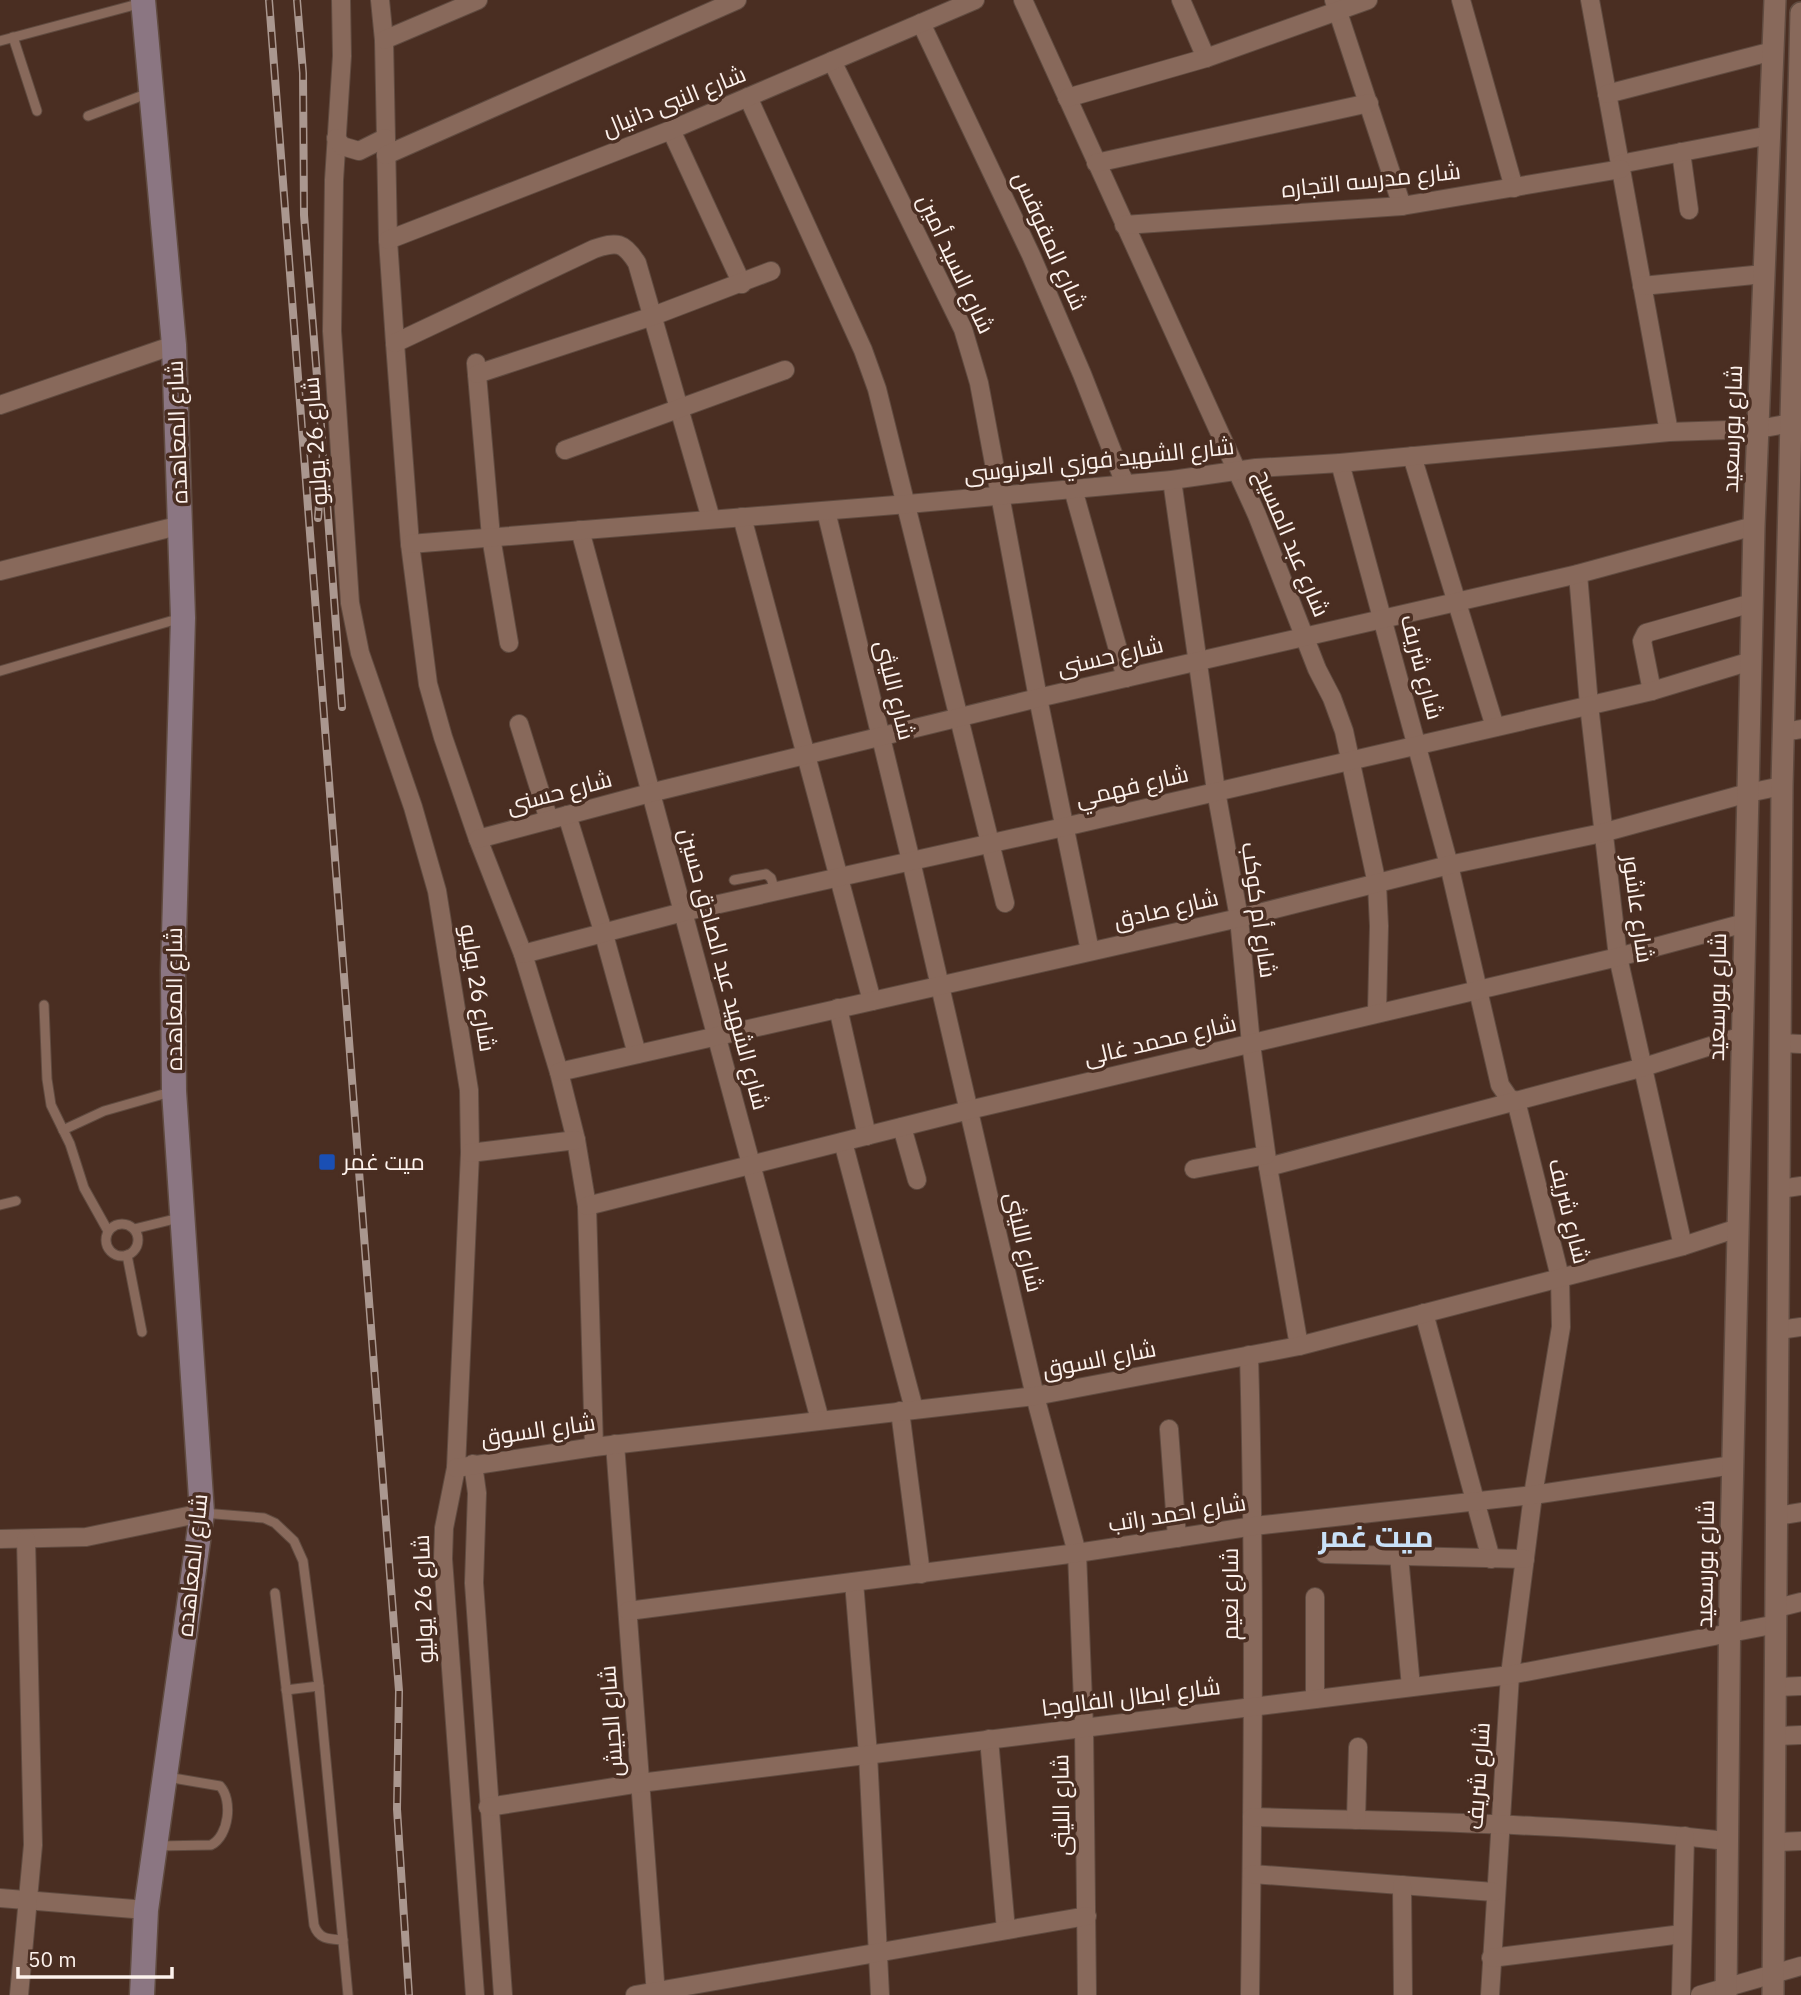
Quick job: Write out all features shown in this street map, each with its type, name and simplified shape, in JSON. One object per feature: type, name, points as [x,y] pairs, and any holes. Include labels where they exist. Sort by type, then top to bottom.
[{"type":"main road","name":"شارع المعاهده","points":[[142,1995],[146,1910],[202,1513],[174,1091],[173,971],[183,618],[174,345],[143,1]]},
{"type":"street","name":"شارع 26 يوليو","points":[[341,0],[342,56],[336,138],[332,331],[350,603],[360,653],[413,807],[437,891],[469,1090],[464,1466],[444,1528],[444,1590],[475,1995]]},
{"type":"street","name":"شارع 26 يوليو","points":[[380,0],[388,240],[395,343],[410,544],[429,684],[443,737],[478,839],[523,954],[559,1072],[576,1140],[587,1206],[594,1447]]},
{"type":"street","points":[[383,40],[478,0]]},
{"type":"street","points":[[336,138],[342,146],[359,151],[386,147],[737,0]]},
{"type":"street","name":"شارع النبى دانيال","points":[[388,240],[671,130],[975,0]]},
{"type":"street","name":"شارع عبد المسيح","points":[[1023,0],[1257,515],[1344,730],[1377,884],[1380,926],[1377,1012]]},
{"type":"street","points":[[1181,0],[1206,58]]},
{"type":"street","points":[[1067,98],[1206,58],[1337,6],[1368,0]]},
{"type":"street","points":[[1461,0],[1514,188]]},
{"type":"street","points":[[1590,0],[1669,432]]},
{"type":"street","name":"شارع بورسعيد","points":[[1726,1991],[1729,1633],[1752,603],[1775,0]]},
{"type":"street","points":[[1337,6],[1402,206]]},
{"type":"street","points":[[1773,1984],[1779,1330],[1790,1188],[1791,1043],[1782,786],[1793,730],[1801,13]]},
{"type":"street","name":"شارع المقوقس","points":[[921,23],[1041,278],[1125,484]]},
{"type":"street","points":[[1607,94],[1773,51]]},
{"type":"street","name":"شارع السيد أمين","points":[[832,61],[963,328],[979,383],[1038,698],[1090,951]]},
{"type":"street","points":[[748,97],[863,350],[877,389],[908,504],[1005,903]]},
{"type":"street","points":[[1096,163],[1369,103]]},
{"type":"street","points":[[671,130],[742,284]]},
{"type":"street","name":"شارع مدرسه التجاره","points":[[1124,225],[1402,206],[1514,188],[1770,135]]},
{"type":"street","points":[[1681,152],[1689,210]]},
{"type":"street","points":[[395,343],[594,248],[610,243],[622,246],[629,250],[637,263],[711,519]]},
{"type":"street","points":[[509,643],[491,537],[477,368],[653,316],[771,271]]},
{"type":"street","points":[[1642,286],[1764,274]]},
{"type":"street","points":[[0,405],[174,345]]},
{"type":"street","points":[[565,450],[785,370]]},
{"type":"street","name":"شارع الشهيد فوزي العرنوسى","points":[[410,544],[908,504],[1669,432],[1758,429],[1796,421]]},
{"type":"street","points":[[1412,456],[1494,727]]},
{"type":"street","name":"شارع شريف","points":[[1340,463],[1418,744],[1500,1085],[1509,1098],[1516,1101],[1560,1277],[1561,1328],[1533,1494],[1510,1675],[1494,1892],[1490,1995]]},
{"type":"street","name":"شارع أم كوكب","points":[[1172,480],[1216,791],[1239,918],[1251,1044],[1267,1161],[1299,1346]]},
{"type":"street","points":[[1073,489],[1126,678]]},
{"type":"street","name":"شارع الليثى","points":[[826,511],[882,737],[1035,1395],[1077,1553],[1084,1727],[1087,1995]]},
{"type":"street","points":[[742,517],[872,1001]]},
{"type":"street","points":[[0,571],[181,525]]},
{"type":"street","name":"شارع حسنى","points":[[478,839],[650,793],[1038,698],[1578,574],[1754,526]]},
{"type":"street","name":"شارع الشهيد عبد الصادق حسين","points":[[580,530],[820,1420]]},
{"type":"street","name":"شارع عاشور","points":[[1578,574],[1602,833],[1618,957],[1683,1246]]},
{"type":"street","points":[[1652,691],[1642,641],[1646,633],[1752,603]]},
{"type":"street","name":"شارع فهمي","points":[[523,954],[684,912],[1652,691],[1751,661]]},
{"type":"street","points":[[519,724],[549,820]]},
{"type":"street","name":"شارع صادق","points":[[559,1072],[1239,918],[1449,865],[1602,833],[1782,786]]},
{"type":"street","points":[[567,816],[637,1054]]},
{"type":"street","name":"شارع محمد غالى","points":[[587,1206],[969,1110],[1618,957],[1745,923]]},
{"type":"street","points":[[838,1009],[867,1136]]},
{"type":"street","points":[[1194,1169],[1267,1161],[1516,1101],[1644,1067],[1742,1036]]},
{"type":"street","points":[[902,1127],[917,1180]]},
{"type":"street","points":[[470,1153],[576,1140]]},
{"type":"street","points":[[844,1142],[907,1410],[921,1574]]},
{"type":"street","name":"شارع السوق","points":[[464,1466],[615,1444],[1035,1395],[1299,1346],[1683,1246],[1738,1228]]},
{"type":"street","points":[[1424,1313],[1491,1559]]},
{"type":"street","points":[[1779,1330],[1801,1327]]},
{"type":"street","name":"شارع نعيم","points":[[1249,1355],[1254,1526],[1250,1995]]},
{"type":"street","points":[[1170,1429],[1177,1538]]},
{"type":"street","name":"شارع الجيش","points":[[615,1444],[656,1993]]},
{"type":"street","name":"شارع احمد راتب","points":[[628,1611],[1077,1553],[1254,1526],[1533,1494],[1733,1465]]},
{"type":"street","name":"شارع 26 يوليو","points":[[464,1466],[477,1493],[474,1583],[503,1995]]},
{"type":"street","points":[[1778,1516],[1801,1512]]},
{"type":"street","points":[[0,1539],[86,1536],[202,1513]]},
{"type":"street","points":[[19,1995],[33,1845],[26,1539]]},
{"type":"street","points":[[1325,1554],[1525,1559]]},
{"type":"street","points":[[1399,1556],[1411,1687]]},
{"type":"street","points":[[853,1582],[867,1754],[880,1995]]},
{"type":"street","points":[[1315,1597],[1315,1699]]},
{"type":"street","name":"شارع ابطال الفالوجا","points":[[488,1807],[640,1783],[1510,1675],[1729,1633],[1777,1616],[1801,1602]]},
{"type":"street","points":[[1777,1687],[1801,1686]]},
{"type":"street","points":[[1776,1736],[1801,1735]]},
{"type":"street","points":[[989,1739],[1006,1930]]},
{"type":"street","points":[[1356,1820],[1358,1747]]},
{"type":"street","points":[[1252,1817],[1499,1825],[1685,1836],[1727,1842]]},
{"type":"street","points":[[1681,1995],[1685,1836]]},
{"type":"street","points":[[1775,1842],[1801,1841]]},
{"type":"street","points":[[1252,1874],[1494,1892]]},
{"type":"street","points":[[1402,1885],[1404,1995]]},
{"type":"street","points":[[0,1898],[146,1910]]},
{"type":"street","points":[[635,1995],[1087,1916]]},
{"type":"street","points":[[1491,1958],[1682,1934]]},
{"type":"street","points":[[1700,1995],[1773,1984],[1801,1966]]},
{"type":"lane","points":[[0,41],[143,1]]},
{"type":"lane","points":[[13,37],[37,111]]},
{"type":"lane","points":[[88,116],[152,92]]},
{"type":"lane","points":[[0,671],[183,618]]},
{"type":"lane","points":[[734,880],[766,874],[771,878],[775,891]]},
{"type":"lane","points":[[44,1005],[51,1105],[64,1130],[87,1196],[108,1231],[106,1244],[109,1250],[121,1256],[133,1252],[138,1241],[134,1228]]},
{"type":"lane","points":[[64,1130],[104,1111],[174,1091]]},
{"type":"lane","points":[[0,1205],[16,1201]]},
{"type":"lane","points":[[108,1231],[121,1224],[134,1228],[184,1217]]},
{"type":"lane","points":[[127,1255],[142,1332]]},
{"type":"lane","points":[[202,1513],[264,1518],[286,1531],[303,1561],[320,1686],[348,1995]]},
{"type":"lane","points":[[275,1593],[314,1925],[316,1931],[325,1938],[343,1940]]},
{"type":"lane","points":[[286,1690],[320,1686]]},
{"type":"lane","points":[[156,1846],[211,1845],[224,1833],[227,1795],[220,1786],[166,1777]]},
{"type":"railway","points":[[269,0],[399,1691],[397,1809],[409,1995]]},
{"type":"railway","points":[[297,0],[303,73],[304,215],[323,451],[318,518]]},
{"type":"railway","points":[[327,503],[342,707]]},
{"type":"place","name":"ميت غمر","points":[[327,1162]]},
{"type":"district","name":"ميت غمر","points":[[1376,1537]]}]
